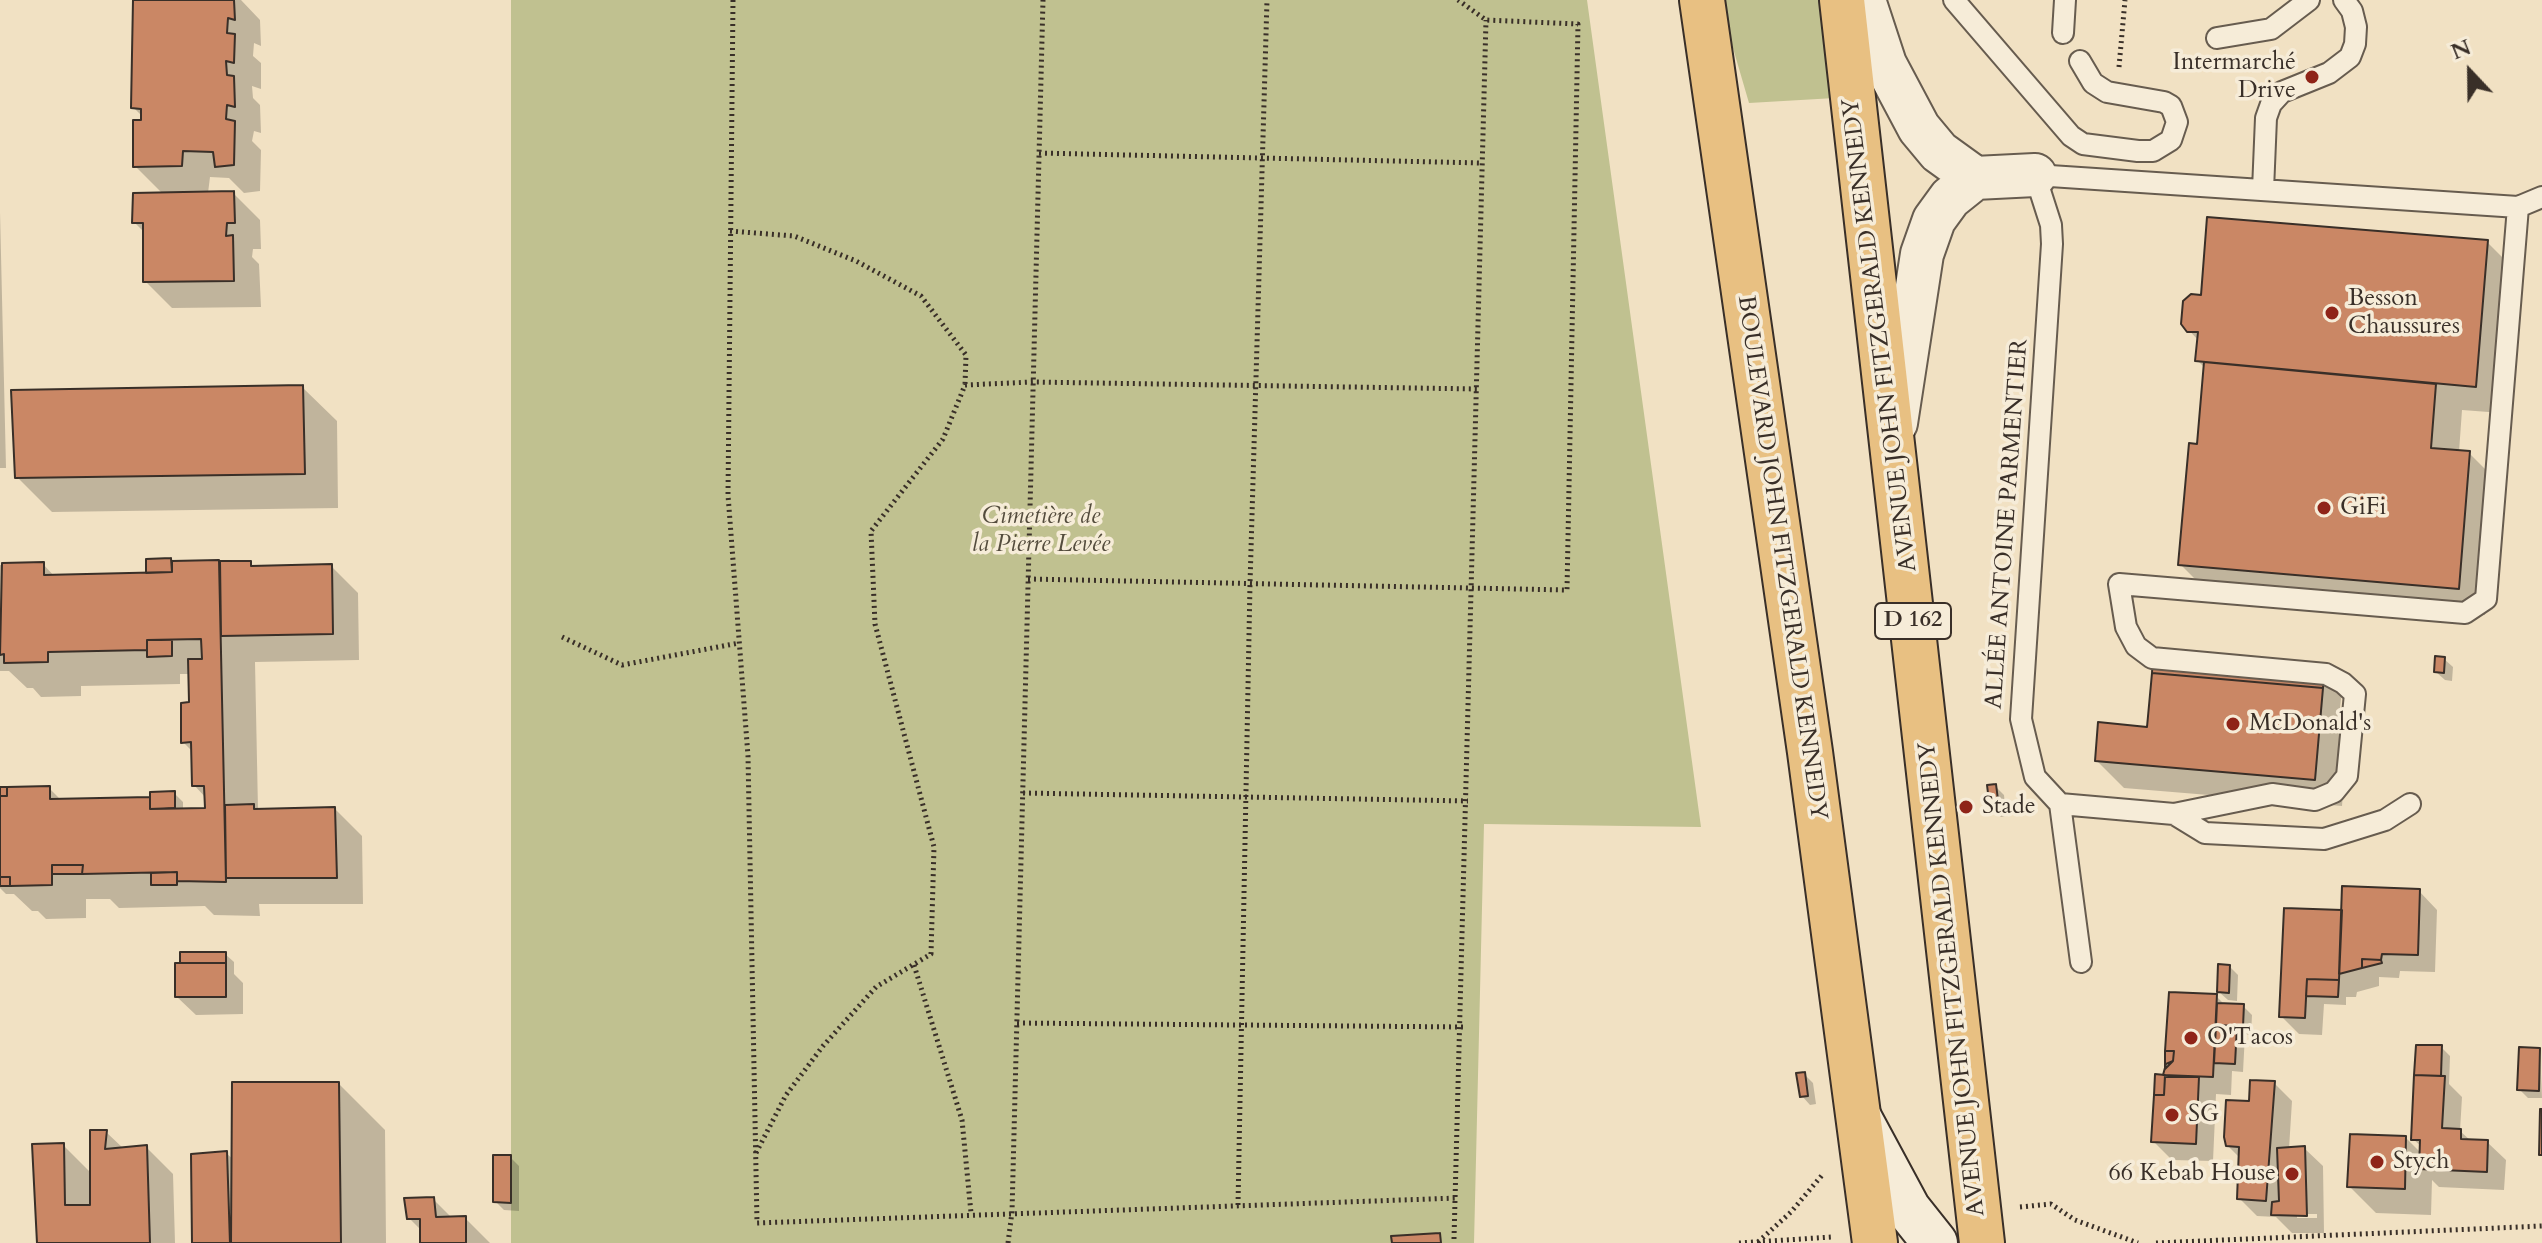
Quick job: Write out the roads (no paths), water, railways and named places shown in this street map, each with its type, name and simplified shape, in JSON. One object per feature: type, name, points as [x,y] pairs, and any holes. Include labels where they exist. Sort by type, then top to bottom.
[{"type":"main road","name":"BOULEVARD JOHN FITZGERALD KENNEDY","points":[[1702,0],[1875,1243]]},
{"type":"main road","name":"AVENUE JOHN FITZGERALD KENNEDY","points":[[1842,0],[1982,1243]]},
{"type":"main road","points":[[1859,1123],[1908,1209],[1935,1243]]},
{"type":"street","points":[[1864,0],[1885,64],[1919,128],[1939,152],[1975,178]]},
{"type":"street","points":[[1893,440],[1922,254],[1934,220],[1950,198],[1975,178],[2035,175]]},
{"type":"lane","points":[[1954,0],[2071,136],[2083,144],[2153,151],[2171,140],[2177,122],[2171,106],[2164,102],[2107,92],[2093,83],[2080,61]]},
{"type":"lane","points":[[2063,33],[2065,0]]},
{"type":"lane","points":[[2217,38],[2271,29],[2309,0]]},
{"type":"lane","points":[[2263,190],[2266,118],[2271,104],[2282,92],[2329,73],[2350,57],[2356,27],[2352,11],[2344,0]]},
{"type":"lane","points":[[2035,175],[2518,207],[2542,197]]},
{"type":"lane","name":"ALLÉE ANTOINE PARMENTIER","points":[[2035,175],[2051,225],[2052,244],[2021,719],[2035,777],[2060,804]]},
{"type":"lane","points":[[2081,962],[2060,804],[2174,814],[2251,796],[2272,794],[2315,800],[2334,792],[2347,776],[2355,694],[2326,674],[2152,658],[2136,646],[2126,627],[2119,584],[2465,613],[2486,599],[2518,207]]},
{"type":"lane","points":[[2174,814],[2205,833],[2324,839],[2385,820],[2410,804]]},
{"type":"place","name":"Intermarché Drive","points":[[2312,77]]},
{"type":"place","name":"Besson Chaussures","points":[[2332,313]]},
{"type":"place","name":"GiFi","points":[[2324,508]]},
{"type":"place","name":"McDonald's","points":[[2233,724]]},
{"type":"place","name":"Stade","points":[[1966,807]]},
{"type":"place","name":"O'Tacos","points":[[2191,1038]]},
{"type":"place","name":"SG","points":[[2172,1115]]},
{"type":"place","name":"Stych","points":[[2377,1162]]},
{"type":"place","name":"66 Kebab House","points":[[2292,1174]]},
{"type":"park label","name":"Cimetière de la Pierre Levée","points":[[1041,531]]}]
